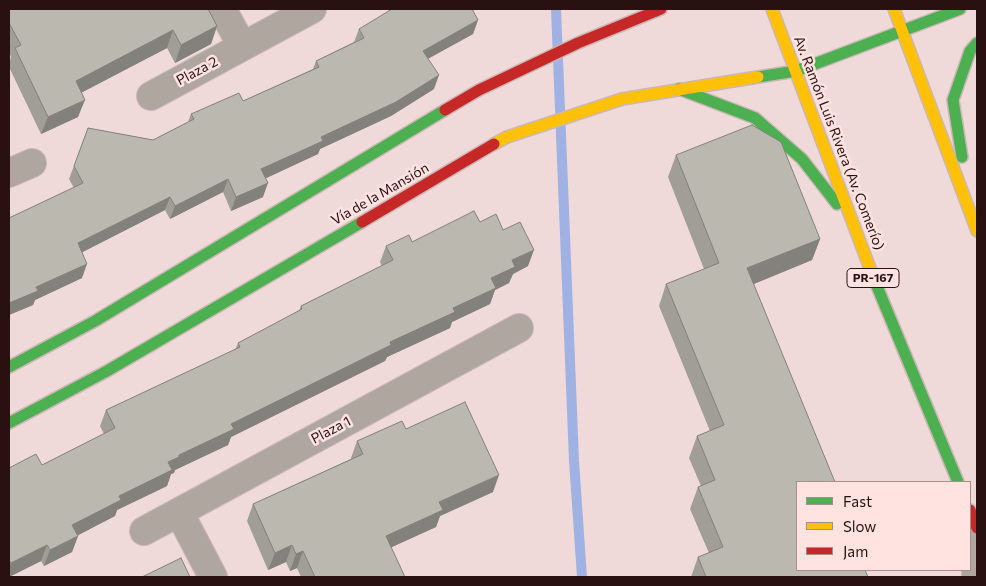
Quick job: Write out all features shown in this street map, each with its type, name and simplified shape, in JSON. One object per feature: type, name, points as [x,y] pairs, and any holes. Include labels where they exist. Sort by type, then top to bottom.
[{"type":"street","points":[[222,9],[242,46]]},
{"type":"street","name":"Plaza 2","points":[[151,96],[312,9]]},
{"type":"street","points":[[9,368],[95,321],[479,90],[578,43],[658,9]]},
{"type":"street","name":"Av. Ramón Luis Rivera (Av. Comerío)","points":[[772,9],[878,291],[958,481]]},
{"type":"street","points":[[894,9],[977,231]]},
{"type":"street","name":"Vía de la Mansión","points":[[9,424],[107,371],[507,137],[622,99],[796,70],[960,9]]},
{"type":"street","points":[[971,213],[953,100],[970,51],[977,43]]},
{"type":"street","points":[[679,89],[755,118],[802,159],[854,226]]},
{"type":"street","name":"Plaza 1","points":[[144,531],[519,328]]},
{"type":"street","points":[[179,512],[214,577]]},
{"type":"street","points":[[971,513],[977,528],[976,577]]},
{"type":"building","points":[[9,9],[208,9],[217,26],[181,45],[173,30],[76,81],[85,100],[48,117],[15,48],[21,45],[9,23]]},
{"type":"building","points":[[392,9],[472,9],[478,20],[423,51],[439,75],[396,102],[321,137],[323,141],[261,169],[268,183],[236,197],[228,179],[175,206],[170,197],[78,243],[87,264],[36,287],[38,291],[9,303],[9,218],[83,183],[74,166],[88,128],[153,140],[194,119],[191,114],[239,93],[243,101],[319,67],[316,61],[364,38],[359,29]]},
{"type":"building","points":[[752,125],[781,142],[820,239],[747,268],[835,481],[796,481],[796,571],[865,571],[868,577],[706,577],[698,557],[723,547],[698,487],[715,480],[697,436],[724,425],[666,284],[719,263],[676,155]]},
{"type":"building","points":[[474,211],[480,222],[496,214],[503,230],[520,222],[534,250],[512,260],[515,267],[491,278],[496,288],[453,308],[455,312],[390,342],[391,345],[231,424],[234,429],[168,462],[172,470],[119,496],[121,500],[72,525],[78,536],[50,550],[47,545],[11,563],[9,560],[9,468],[36,454],[42,465],[115,428],[106,410],[240,347],[238,343],[302,309],[301,306],[393,260],[386,246],[409,235],[412,242]]},
{"type":"building","points":[[465,402],[499,475],[439,502],[443,510],[386,536],[405,577],[315,577],[303,551],[296,554],[292,545],[275,553],[253,504],[363,454],[357,441],[402,421],[406,429]]},
{"type":"building","points":[[181,558],[190,577],[142,577]]},
{"type":"waterway","points":[[556,9],[574,461],[582,577]]},
{"type":"traffic: fast","points":[[758,77],[796,71],[960,9]]},
{"type":"traffic: fast","points":[[962,157],[953,100],[970,51],[977,43]]},
{"type":"traffic: fast","points":[[679,89],[755,118],[802,159],[837,204]]},
{"type":"traffic: fast","points":[[9,367],[95,321],[445,110]]},
{"type":"traffic: fast","points":[[9,423],[107,371],[362,222]]},
{"type":"traffic: fast","points":[[874,279],[958,481]]},
{"type":"traffic: slow","points":[[772,9],[874,279]]},
{"type":"traffic: slow","points":[[894,9],[977,231]]},
{"type":"traffic: slow","points":[[494,144],[507,137],[622,99],[758,77]]},
{"type":"traffic: jam","points":[[445,110],[479,90],[578,43],[661,9]]},
{"type":"traffic: jam","points":[[362,222],[494,144]]},
{"type":"traffic: jam","points":[[971,513],[977,528]]}]
